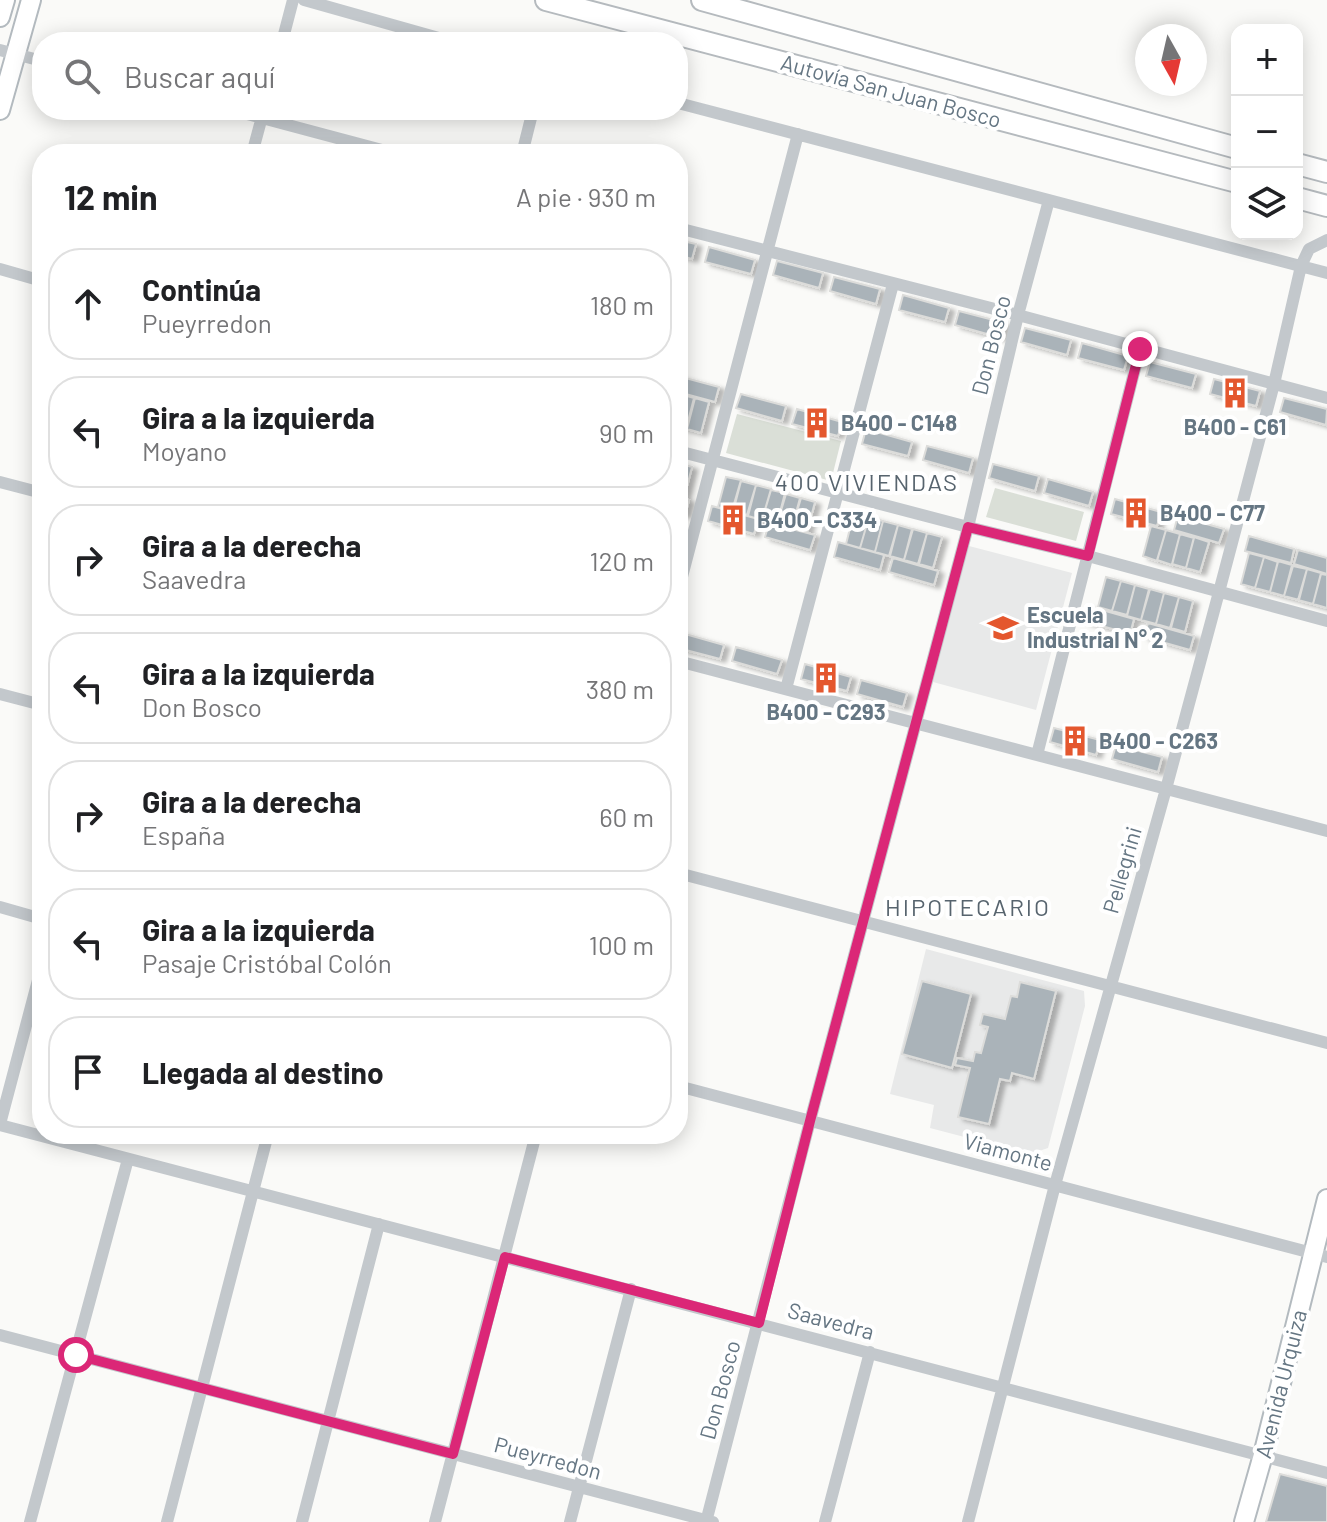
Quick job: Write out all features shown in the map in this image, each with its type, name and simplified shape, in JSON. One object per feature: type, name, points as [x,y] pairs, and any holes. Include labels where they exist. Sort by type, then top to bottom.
[{"type":"main road","name":"Autovía San Juan Bosco","points":[[546,0],[667,32]]},
{"type":"main road","name":"Autovía San Juan Bosco","points":[[702,0],[1231,146]]},
{"type":"main road","name":"Autovía San Juan Bosco","points":[[688,37],[1231,180]]},
{"type":"main road","points":[[1303,166],[1327,172]]},
{"type":"main road","points":[[1303,200],[1327,206]]},
{"type":"street","points":[[0,17],[5,0]]},
{"type":"street","points":[[0,110],[7,52],[31,0]]},
{"type":"street","points":[[285,32],[293,0]]},
{"type":"street","points":[[304,0],[418,32]]},
{"type":"street","points":[[7,52],[32,58]]},
{"type":"street","points":[[688,106],[1327,273]]},
{"type":"street","points":[[255,144],[261,120]]},
{"type":"street","points":[[283,120],[362,144]]},
{"type":"street","points":[[524,144],[530,120]]},
{"type":"street","points":[[688,554],[798,134]]},
{"type":"street","name":"Don Bosco","points":[[709,1521],[810,1121],[968,527],[1018,315],[1049,200]]},
{"type":"street","points":[[688,231],[1327,398]]},
{"type":"street","points":[[1301,266],[1309,249],[1327,240]]},
{"type":"street","name":"Pellegrini","points":[[968,1522],[1055,1185],[1219,592],[1274,384],[1301,266]]},
{"type":"street","points":[[0,269],[32,278]]},
{"type":"street","points":[[786,689],[893,284]]},
{"type":"street","points":[[1037,755],[1140,349]]},
{"type":"street","points":[[688,454],[1327,621]]},
{"type":"street","points":[[0,482],[32,490]]},
{"type":"street","points":[[688,664],[1327,831]]},
{"type":"street","points":[[0,694],[32,702]]},
{"type":"street","points":[[688,876],[1327,1043]]},
{"type":"street","points":[[0,907],[32,916]]},
{"type":"street","points":[[0,1125],[32,1003]]},
{"type":"street","name":"Viamonte","points":[[688,1089],[1320,1255]]},
{"type":"street","name":"Saavedra","points":[[0,1125],[32,1134]]},
{"type":"street","name":"Saavedra","points":[[72,1144],[1327,1473]]},
{"type":"street","points":[[167,1522],[266,1144]]},
{"type":"street","points":[[435,1522],[533,1144]]},
{"type":"street","points":[[30,1522],[128,1159]]},
{"type":"street","name":"Avenida Urquiza","points":[[1244,1522],[1320,1255],[1327,1199]]},
{"type":"street","points":[[302,1522],[379,1224]]},
{"type":"street","points":[[570,1522],[631,1289]]},
{"type":"street","name":"Pueyrredon","points":[[0,1335],[709,1521]]},
{"type":"street","points":[[825,1522],[870,1352]]},
{"type":"shaded area","points":[[737,414],[841,441],[831,481],[726,453]]},
{"type":"shaded area","points":[[995,488],[1084,512],[1076,541],[986,517]]},
{"type":"shaded area","name":"Escuela Industrial N° 2","points":[[969,546],[1072,573],[1036,710],[933,682]]},
{"type":"shaded area","points":[[926,949],[1084,991],[1085,1006],[1048,1148],[1030,1154],[930,1128],[934,1105],[890,1094]]},
{"type":"building","points":[[688,242],[696,244],[692,259],[688,258]]},
{"type":"building","points":[[709,247],[755,260],[751,274],[705,262]]},
{"type":"building","points":[[777,261],[823,273],[819,288],[773,275]]},
{"type":"building","points":[[834,277],[880,289],[876,304],[830,291]]},
{"type":"building","points":[[903,295],[949,308],[945,322],[899,310]]},
{"type":"building","points":[[959,311],[1005,323],[1001,338],[955,325]]},
{"type":"building","points":[[1025,328],[1071,340],[1067,355],[1021,342]]},
{"type":"building","points":[[1082,343],[1128,356],[1124,370],[1078,358]]},
{"type":"building","points":[[1150,362],[1196,374],[1192,388],[1146,376]]},
{"type":"building","points":[[688,379],[719,387],[715,402],[688,395]]},
{"type":"building","name":"B400 - C61","points":[[1214,379],[1260,391],[1256,406],[1210,394]]},
{"type":"building","points":[[741,394],[786,406],[782,421],[736,408]]},
{"type":"building","points":[[688,396],[694,398],[688,421]]},
{"type":"building","points":[[695,398],[709,402],[701,433],[688,429]]},
{"type":"building","points":[[1284,398],[1327,409],[1326,425],[1280,412]]},
{"type":"building","name":"B400 - C148","points":[[797,409],[842,422],[838,436],[792,424]]},
{"type":"building","points":[[866,429],[912,442],[908,456],[862,444]]},
{"type":"building","points":[[927,446],[973,458],[969,473],[923,460]]},
{"type":"building","points":[[993,464],[1039,476],[1035,491],[989,478]]},
{"type":"building","points":[[726,477],[741,480],[732,511],[718,507]]},
{"type":"building","points":[[1048,479],[1093,492],[1089,506],[1044,493]]},
{"type":"building","points":[[741,481],[756,485],[747,515],[733,512]]},
{"type":"building","points":[[756,485],[771,489],[762,520],[748,516]]},
{"type":"building","points":[[771,490],[785,493],[777,524],[762,520]]},
{"type":"building","points":[[786,494],[800,498],[792,528],[777,524]]},
{"type":"building","points":[[801,498],[815,502],[807,532],[792,528]]},
{"type":"building","name":"B400 - C77","points":[[1115,499],[1161,512],[1157,526],[1111,514]]},
{"type":"building","name":"B400 - C334","points":[[712,506],[758,519],[754,534],[708,521]]},
{"type":"building","points":[[854,513],[869,517],[860,548],[846,544]]},
{"type":"building","points":[[1178,516],[1224,529],[1219,543],[1174,530]]},
{"type":"building","points":[[869,517],[883,521],[875,552],[860,548]]},
{"type":"building","points":[[883,521],[898,525],[889,556],[875,552]]},
{"type":"building","points":[[769,523],[815,535],[810,550],[765,537]]},
{"type":"building","points":[[898,525],[912,529],[904,560],[890,556]]},
{"type":"building","points":[[1151,526],[1166,530],[1157,561],[1143,556]]},
{"type":"building","points":[[913,529],[927,533],[918,564],[904,560]]},
{"type":"building","points":[[1166,530],[1180,534],[1172,565],[1157,560]]},
{"type":"building","points":[[927,533],[942,537],[933,568],[919,564]]},
{"type":"building","points":[[1180,534],[1194,538],[1186,568],[1172,564]]},
{"type":"building","points":[[1249,536],[1294,549],[1291,563],[1245,551]]},
{"type":"building","points":[[1194,537],[1209,542],[1200,572],[1186,568]]},
{"type":"building","points":[[838,542],[884,555],[880,570],[834,557]]},
{"type":"building","points":[[1298,550],[1327,558],[1327,574],[1294,564]]},
{"type":"building","points":[[1249,553],[1264,557],[1255,588],[1241,584]]},
{"type":"building","points":[[1264,557],[1278,562],[1270,592],[1255,588]]},
{"type":"building","points":[[893,558],[938,571],[934,585],[889,572]]},
{"type":"building","points":[[1278,561],[1292,565],[1284,596],[1270,592]]},
{"type":"building","points":[[1293,566],[1307,569],[1299,600],[1284,596]]},
{"type":"building","points":[[1307,569],[1321,573],[1313,604],[1298,600]]},
{"type":"building","points":[[1321,574],[1327,575],[1327,608],[1313,604]]},
{"type":"building","points":[[1106,577],[1121,581],[1112,611],[1098,607]]},
{"type":"building","points":[[1121,581],[1135,585],[1127,615],[1112,611]]},
{"type":"building","points":[[1135,585],[1149,589],[1141,620],[1127,616]]},
{"type":"building","points":[[1150,589],[1164,593],[1156,624],[1141,620]]},
{"type":"building","points":[[1164,593],[1179,597],[1170,628],[1156,624]]},
{"type":"building","points":[[1179,597],[1193,601],[1185,632],[1171,628]]},
{"type":"building","points":[[1088,606],[1134,619],[1130,634],[1084,621]]},
{"type":"building","points":[[1148,623],[1194,636],[1190,650],[1144,637]]},
{"type":"building","points":[[688,635],[724,645],[720,659],[688,651]]},
{"type":"building","points":[[736,647],[782,660],[777,674],[732,661]]},
{"type":"building","name":"B400 - C293","points":[[805,664],[851,677],[847,691],[801,679]]},
{"type":"building","points":[[861,680],[907,693],[903,707],[857,694]]},
{"type":"building","name":"B400 - C263","points":[[1054,728],[1100,740],[1096,755],[1050,742]]},
{"type":"building","points":[[1116,745],[1162,757],[1158,772],[1112,759]]},
{"type":"building","points":[[922,981],[971,994],[952,1068],[902,1054]]},
{"type":"building","points":[[1020,982],[1056,991],[1034,1079],[1012,1073],[1010,1081],[1000,1079],[989,1124],[958,1117],[970,1068],[955,1065],[957,1058],[973,1061],[975,1052],[981,1053],[988,1027],[980,1025],[983,1014],[1005,1019],[1011,996],[1017,997]]},
{"type":"building","points":[[1280,1474],[1327,1486],[1327,1522],[1266,1522]]},
{"type":"place","name":"B400 - C61","points":[[1235,393]]},
{"type":"place","name":"B400 - C148","points":[[817,423]]},
{"type":"place","name":"B400 - C77","points":[[1136,513]]},
{"type":"place","name":"B400 - C334","points":[[733,520]]},
{"type":"place","name":"Escuela Industrial N° 2","points":[[1003,628]]},
{"type":"place","name":"B400 - C293","points":[[826,678]]},
{"type":"place","name":"B400 - C263","points":[[1075,741]]},
{"type":"district","name":"400 VIVIENDAS","points":[[867,483]]},
{"type":"district","name":"HIPOTECARIO","points":[[968,908]]},
{"type":"route","points":[[76,1355],[453,1454],[505,1257],[759,1323],[968,527],[1088,556],[1140,349]]}]
